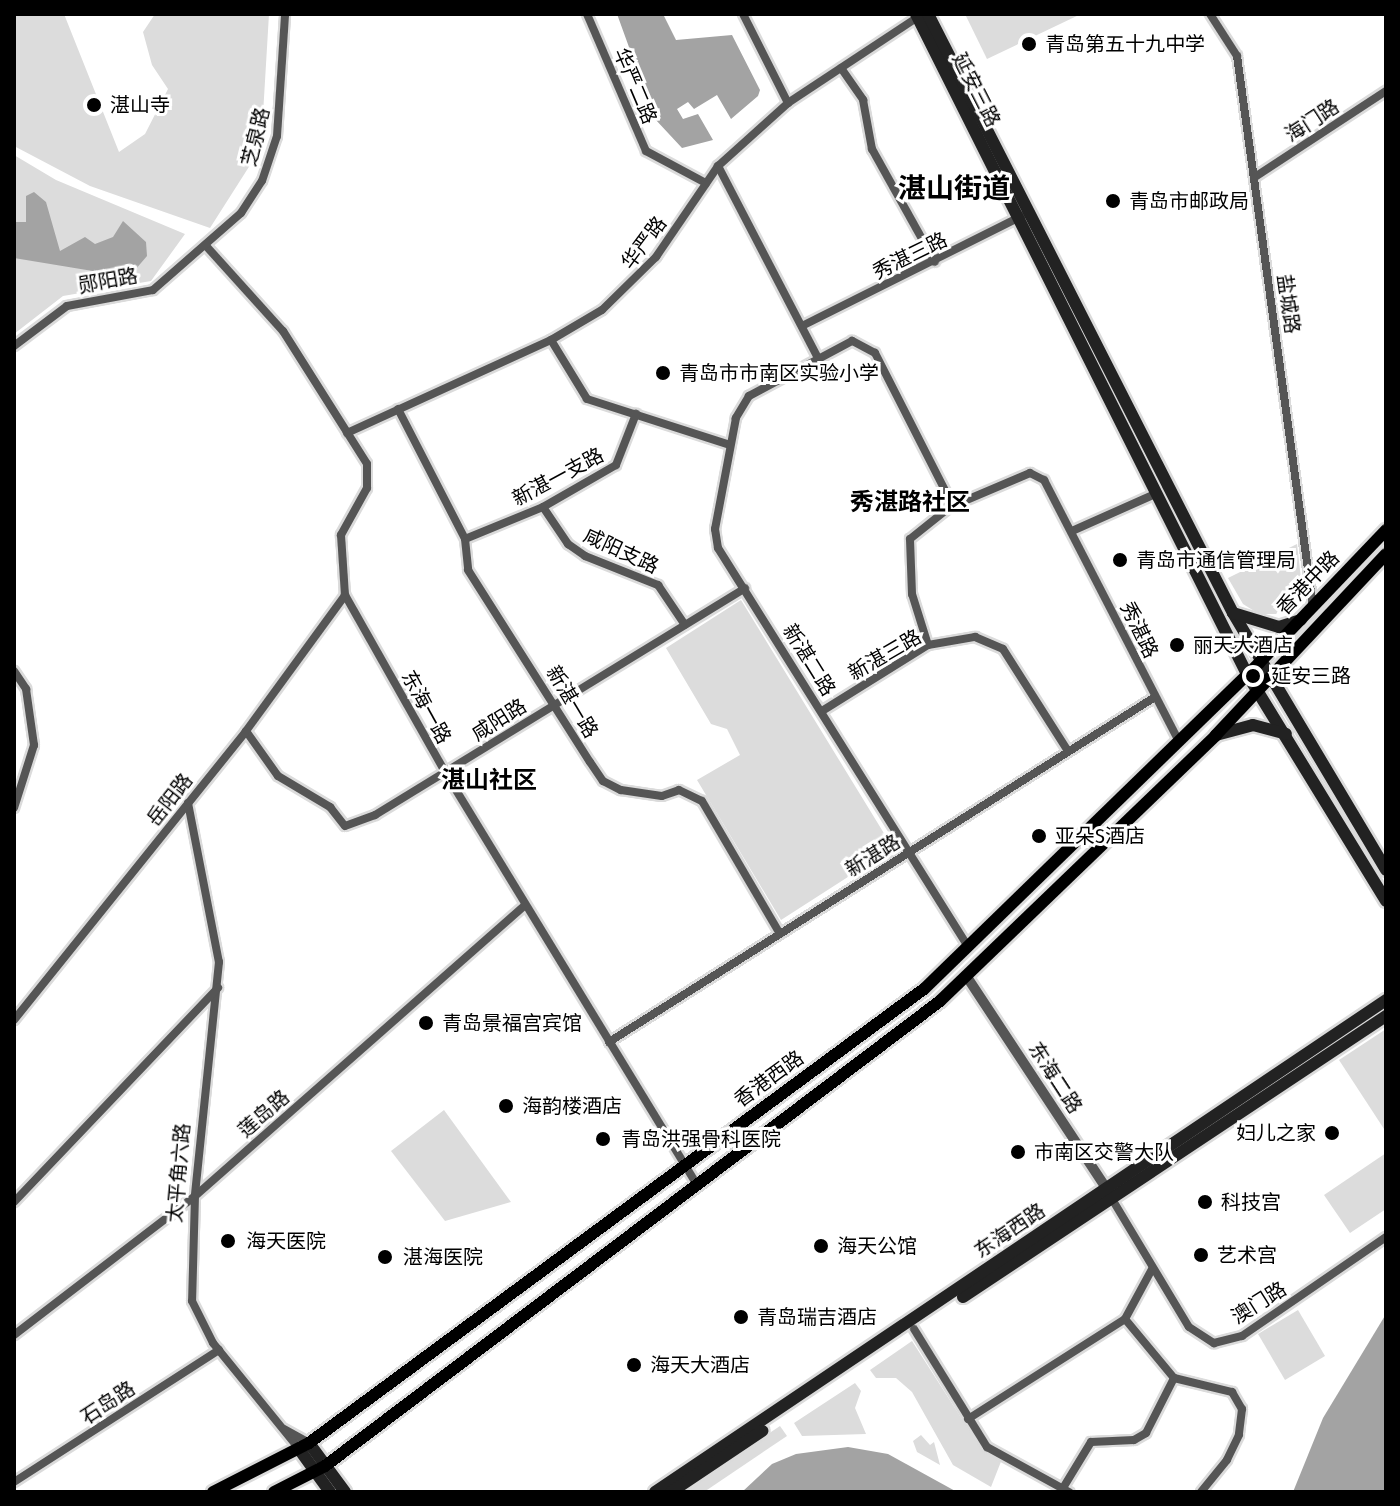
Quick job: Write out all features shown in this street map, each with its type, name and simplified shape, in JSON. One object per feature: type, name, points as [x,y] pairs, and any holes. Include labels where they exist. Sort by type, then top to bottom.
[{"type":"main road","name":"延安三路","points":[[921,15],[1259,663],[1386,870]]},
{"type":"main road","name":"延安三路","points":[[1024,215],[1155,494],[1247,674],[1288,735],[1386,901]]},
{"type":"main road","name":"香港中路","points":[[1259,663],[1386,530]]},
{"type":"main road","name":"香港中路","points":[[1270,681],[1386,554]]},
{"type":"main road","points":[[1233,613],[1279,627],[1301,620]]},
{"type":"main road","name":"香港西路","points":[[213,1492],[304,1446],[924,989],[1259,663]]},
{"type":"main road","name":"香港西路","points":[[274,1492],[320,1469],[967,977],[1270,681]]},
{"type":"main road","points":[[1216,735],[1253,725],[1288,735]]},
{"type":"main road","name":"东海西路","points":[[671,1492],[914,1329],[1386,1000]]},
{"type":"main road","name":"东海西路","points":[[655,1492],[1386,1016]]},
{"type":"main road","points":[[304,1446],[320,1469],[330,1492]]},
{"type":"main road","points":[[320,1469],[345,1492]]},
{"type":"street","name":"芝泉路","points":[[207,247],[241,213],[262,181],[277,136],[285,14]]},
{"type":"street","name":"华严二路","points":[[587,14],[646,151],[706,183]]},
{"type":"street","points":[[743,14],[788,103]]},
{"type":"street","name":"盐城路","points":[[1210,14],[1237,56],[1313,606]]},
{"type":"street","name":"华严路","points":[[347,433],[551,340],[630,286],[718,166],[788,103],[921,15]]},
{"type":"street","points":[[841,68],[863,100],[872,149],[935,262]]},
{"type":"street","name":"海门路","points":[[1255,177],[1386,91]]},
{"type":"street","points":[[718,166],[818,358]]},
{"type":"street","name":"秀湛三路","points":[[802,326],[1024,215]]},
{"type":"street","name":"郧阳路","points":[[14,346],[67,306],[153,290],[207,247]]},
{"type":"street","name":"东海一路","points":[[207,247],[283,331],[367,464],[370,479],[341,535],[345,595],[445,772],[695,1182]]},
{"type":"street","points":[[551,340],[587,399],[730,445]]},
{"type":"street","name":"新湛二路","points":[[953,506],[875,353],[852,341],[749,396],[736,418],[728,478],[715,529],[718,548],[969,948]]},
{"type":"street","name":"新湛一路","points":[[398,409],[465,539],[468,570],[603,781],[621,790],[662,796],[692,792],[702,801],[780,934]]},
{"type":"street","name":"新湛一支路","points":[[465,539],[543,507],[616,465],[636,414]]},
{"type":"street","name":"秀湛路","points":[[928,645],[912,594],[910,539],[953,506],[1030,473],[1044,480],[1179,742]]},
{"type":"street","points":[[1072,531],[1155,494]]},
{"type":"street","name":"咸阳支路","points":[[543,507],[568,544],[585,556],[658,585],[685,625]]},
{"type":"street","name":"咸阳路","points":[[246,731],[278,776],[330,807],[345,826],[375,815],[745,588]]},
{"type":"street","name":"岳阳路","points":[[14,1020],[246,731],[345,595]]},
{"type":"street","name":"新湛三路","points":[[822,711],[928,645],[975,637],[993,641],[1013,661],[1068,751]]},
{"type":"street","points":[[14,671],[26,689],[34,751],[14,808]]},
{"type":"street","name":"新湛路","points":[[609,1042],[1155,697]]},
{"type":"street","name":"太平角六路","points":[[188,803],[219,962],[195,1196],[192,1301],[219,1350],[280,1427],[304,1446]]},
{"type":"street","name":"莲岛路","points":[[14,1335],[195,1196],[525,905]]},
{"type":"street","name":"东海二路","points":[[967,977],[1110,1194]]},
{"type":"street","points":[[14,1202],[218,988]]},
{"type":"street","name":"澳门路","points":[[1110,1194],[1189,1327],[1214,1343],[1242,1336],[1386,1237]]},
{"type":"street","points":[[968,1419],[1125,1319],[1152,1269]]},
{"type":"street","points":[[1125,1319],[1174,1378],[1232,1392],[1242,1409],[1239,1435],[1227,1460],[1201,1492]]},
{"type":"street","points":[[914,1329],[987,1447],[1066,1490],[1091,1442],[1134,1440],[1146,1433],[1174,1378]]},
{"type":"street","name":"石岛路","points":[[14,1482],[219,1350]]},
{"type":"shaded area","name":"湛山寺","points":[[14,14],[64,14],[119,152],[145,134],[168,89],[152,65],[143,32],[155,14],[269,14],[261,148],[210,228],[90,186],[14,146]]},
{"type":"shaded area","points":[[617,14],[663,14],[676,40],[732,35],[760,90],[758,96],[731,119],[717,95],[694,109],[688,102],[677,109],[683,119],[698,114],[713,140],[682,148],[655,119]]},
{"type":"shaded area","points":[[965,14],[1081,14],[987,59]]},
{"type":"shaded area","points":[[14,155],[56,180],[185,234],[151,281],[63,296],[14,334]]},
{"type":"shaded area","points":[[34,192],[46,202],[60,251],[85,237],[95,244],[113,237],[123,221],[146,242],[147,256],[129,277],[14,258],[14,222],[26,222],[26,196]]},
{"type":"shaded area","points":[[1297,544],[1303,596],[1277,614],[1259,614],[1243,604],[1228,578]]},
{"type":"shaded area","points":[[741,600],[893,848],[781,920],[697,780],[740,755],[727,729],[711,724],[666,648]]},
{"type":"shaded area","points":[[1386,1029],[1386,1132],[1339,1060]]},
{"type":"shaded area","points":[[444,1110],[511,1202],[445,1221],[391,1151]]},
{"type":"shaded area","points":[[1386,1153],[1386,1209],[1350,1233],[1324,1195]]},
{"type":"shaded area","points":[[1298,1310],[1325,1356],[1285,1380],[1258,1334]]},
{"type":"shaded area","points":[[1386,1314],[1386,1492],[1293,1492],[1323,1418]]},
{"type":"shaded area","points":[[912,1341],[978,1444],[1002,1459],[991,1487],[953,1465],[912,1392],[896,1378],[876,1378],[870,1370]]},
{"type":"shaded area","points":[[855,1383],[861,1391],[855,1408],[866,1434],[802,1436],[794,1423]]},
{"type":"shaded area","points":[[780,1426],[787,1436],[704,1492],[682,1492]]},
{"type":"shaded area","points":[[921,1435],[930,1445],[934,1442],[940,1465],[917,1452],[913,1441]]},
{"type":"shaded area","points":[[848,1447],[888,1454],[957,1492],[742,1492],[772,1464],[796,1454]]},
{"type":"place","name":"青岛第五十九中学","points":[[1029,44]]},
{"type":"place","name":"湛山寺","points":[[94,105]]},
{"type":"place","name":"青岛市邮政局","points":[[1113,201]]},
{"type":"place","name":"青岛市市南区实验小学","points":[[663,373]]},
{"type":"place","name":"青岛市通信管理局","points":[[1120,560]]},
{"type":"place","name":"丽天大酒店","points":[[1177,645]]},
{"type":"place","name":"延安三路","points":[[1253,676]]},
{"type":"place","name":"亚朵S酒店","points":[[1039,836]]},
{"type":"place","name":"青岛景福宫宾馆","points":[[426,1023]]},
{"type":"place","name":"海韵楼酒店","points":[[506,1106]]},
{"type":"place","name":"妇儿之家","points":[[1332,1133]]},
{"type":"place","name":"青岛洪强骨科医院","points":[[603,1139]]},
{"type":"place","name":"市南区交警大队","points":[[1018,1152]]},
{"type":"place","name":"科技宫","points":[[1205,1202]]},
{"type":"place","name":"海天医院","points":[[228,1241]]},
{"type":"place","name":"海天公馆","points":[[821,1246]]},
{"type":"place","name":"艺术宫","points":[[1201,1255]]},
{"type":"place","name":"湛海医院","points":[[385,1257]]},
{"type":"place","name":"青岛瑞吉酒店","points":[[741,1317]]},
{"type":"place","name":"海天大酒店","points":[[634,1365]]},
{"type":"district","name":"湛山街道","points":[[954,189]]},
{"type":"district","name":"秀湛路社区","points":[[910,503]]},
{"type":"district","name":"湛山社区","points":[[489,781]]}]
